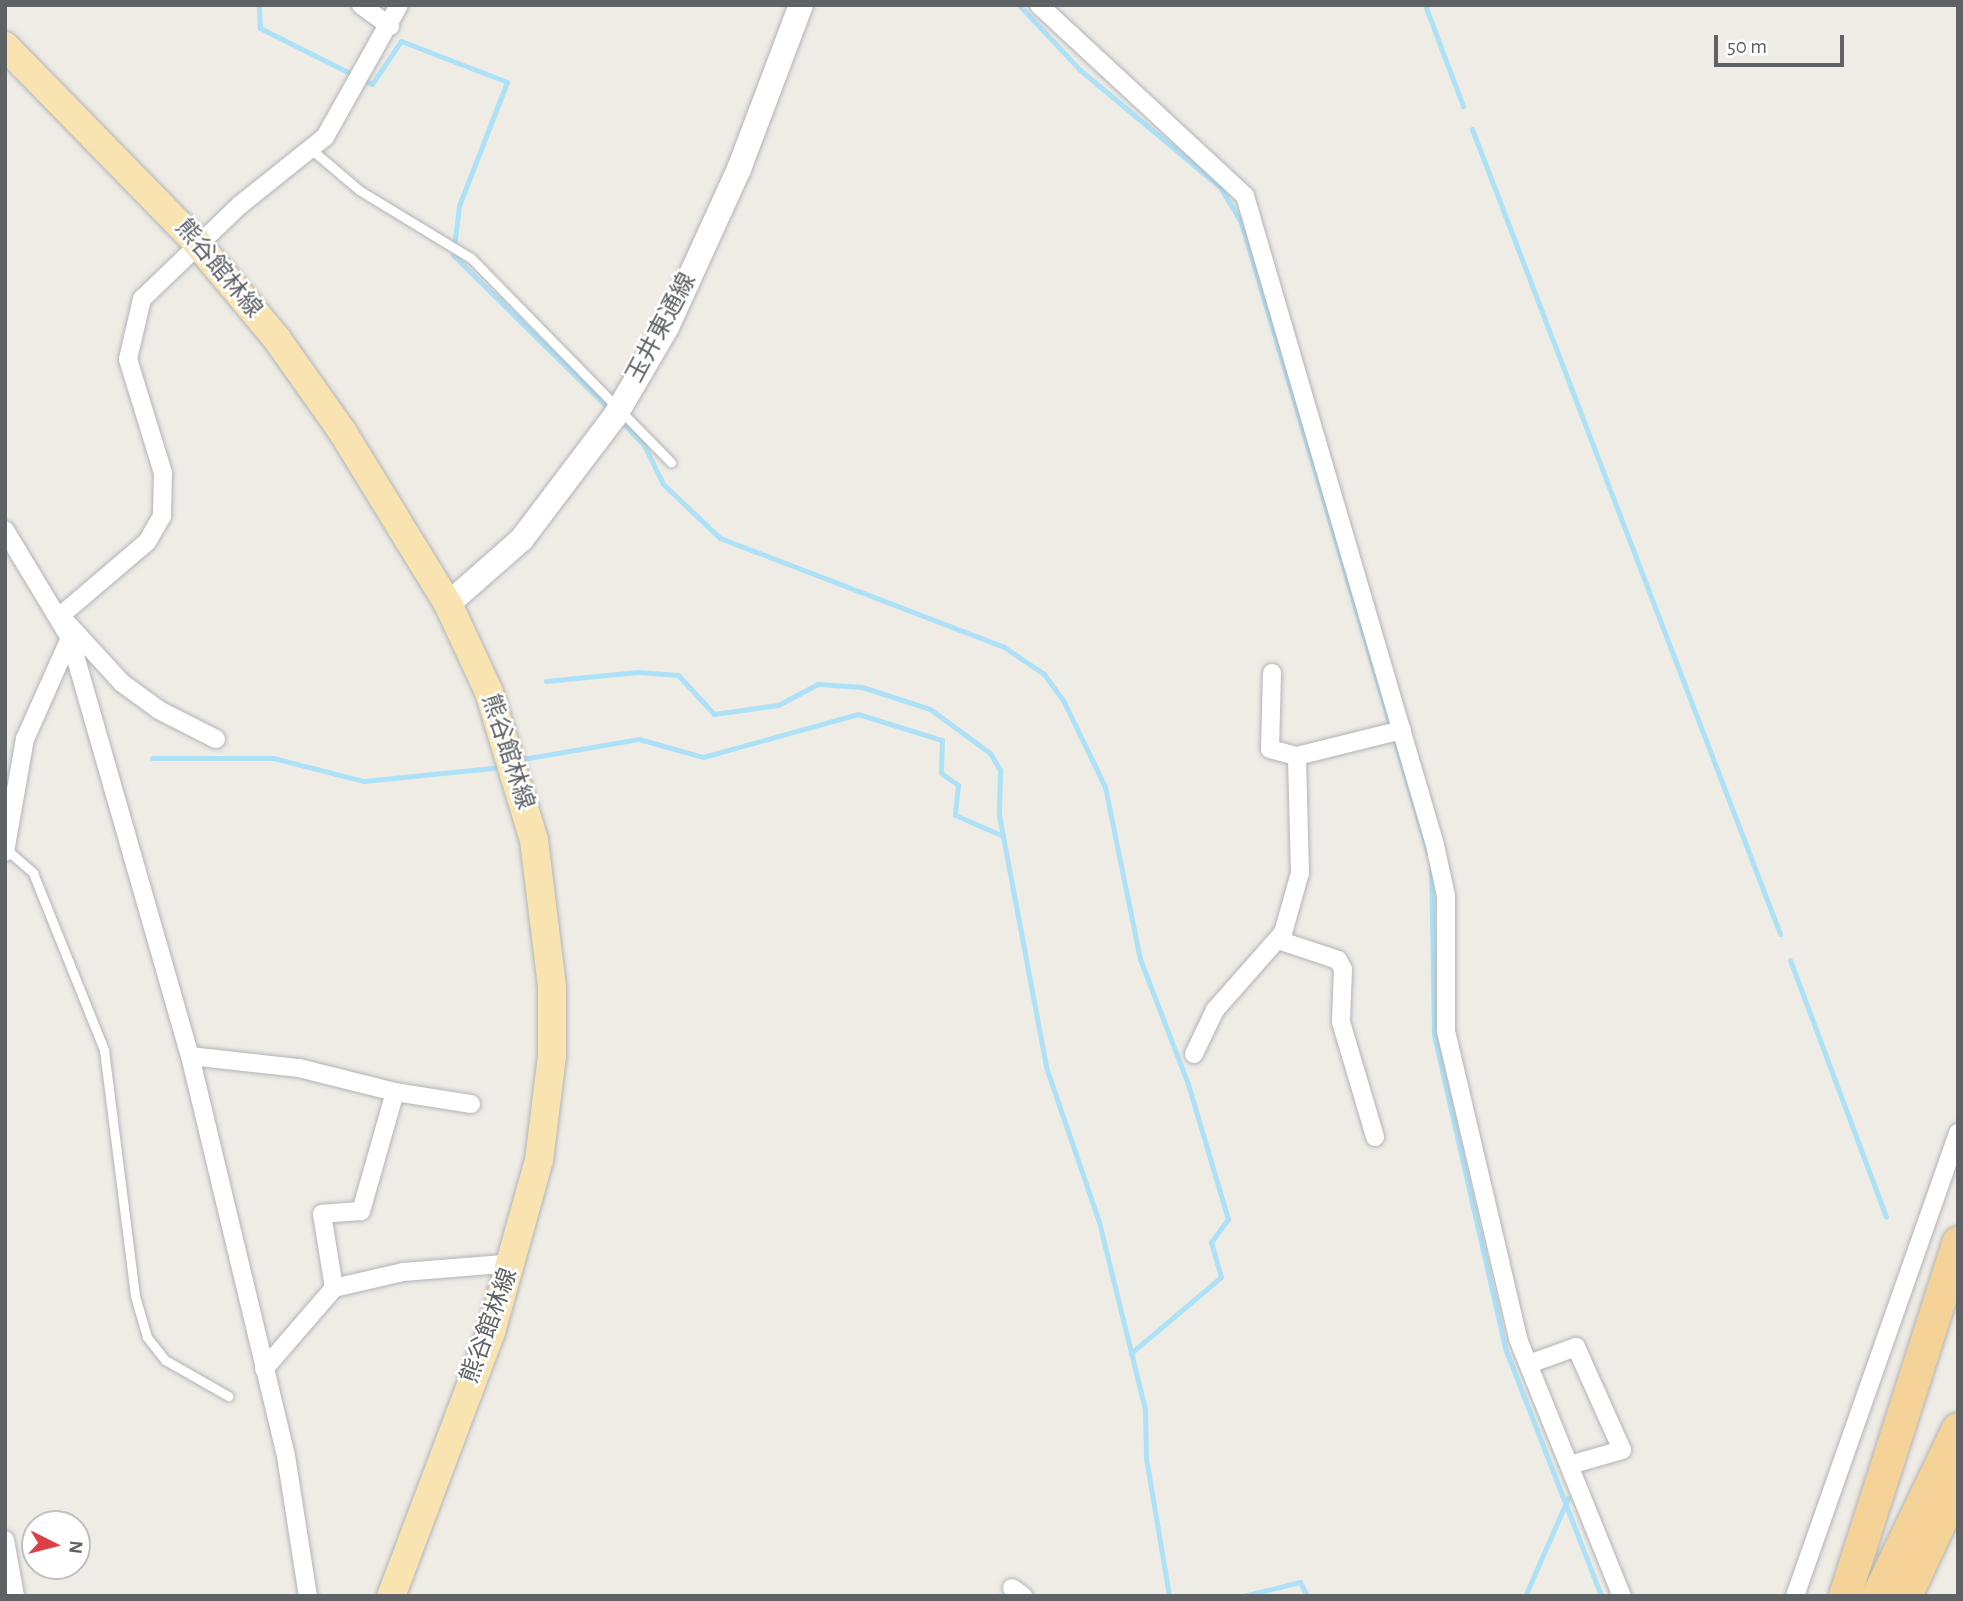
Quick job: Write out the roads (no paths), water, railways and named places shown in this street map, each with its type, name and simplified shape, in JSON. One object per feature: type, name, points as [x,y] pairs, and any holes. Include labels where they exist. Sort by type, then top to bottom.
[{"type":"highway","points":[[1845,1596],[1958,1243]]},
{"type":"highway","points":[[1878,1596],[1958,1429]]},
{"type":"highway","points":[[1906,1596],[1958,1485]]},
{"type":"main road","name":"熊谷館林線","points":[[5,46],[123,160],[197,243],[335,421],[448,604],[513,761],[547,919],[552,987],[548,1102],[514,1263],[391,1596]]},
{"type":"street","points":[[360,5],[390,26]]},
{"type":"street","points":[[60,616],[146,542],[162,516],[163,473],[128,359],[142,299],[197,243],[312,150],[390,26],[399,5]]},
{"type":"street","name":"玉井東通線","points":[[448,604],[522,539],[588,459],[621,406],[667,327],[728,194],[801,5]]},
{"type":"street","points":[[1039,5],[1245,195],[1401,731],[1446,896],[1446,1031],[1529,1364],[1622,1596]]},
{"type":"street","points":[[5,530],[60,616],[70,638],[190,1056],[286,1456],[308,1596]]},
{"type":"street","points":[[60,616],[122,682],[159,710],[216,739]]},
{"type":"street","points":[[6,851],[25,739],[70,638]]},
{"type":"street","points":[[1272,673],[1270,749],[1297,756],[1401,731]]},
{"type":"street","points":[[1194,1054],[1215,1010],[1278,940],[1300,873],[1297,756]]},
{"type":"street","points":[[1278,940],[1338,960],[1343,969],[1341,1022],[1376,1137]]},
{"type":"street","points":[[190,1056],[299,1068],[395,1092],[471,1104]]},
{"type":"street","points":[[334,1288],[322,1214],[361,1212],[395,1092]]},
{"type":"street","points":[[1795,1596],[1958,1133]]},
{"type":"street","points":[[264,1369],[334,1288],[403,1272],[514,1263]]},
{"type":"street","points":[[1529,1364],[1576,1347],[1622,1450],[1570,1465]]},
{"type":"street","points":[[5,1540],[15,1596]]},
{"type":"lane","points":[[312,150],[359,190],[471,258],[621,406],[671,461]]},
{"type":"lane","points":[[6,851],[33,873],[104,1050],[135,1296],[147,1337],[165,1360],[228,1396]]},
{"type":"waterway","points":[[259,5],[260,28],[372,84],[401,41],[507,82],[459,206],[453,255],[611,411]]},
{"type":"waterway","points":[[1019,5],[1079,69],[1220,187],[1241,222],[1428,853]]},
{"type":"waterway","points":[[1425,5],[1463,106]]},
{"type":"waterway","points":[[1472,129],[1780,934]]},
{"type":"waterway","points":[[620,420],[644,445],[663,484],[720,538],[1004,647],[1044,674],[1064,702],[1105,787],[1140,959],[1188,1084],[1228,1219],[1211,1242],[1221,1277],[1131,1353]]},
{"type":"waterway","points":[[546,681],[638,672],[678,675],[714,714],[778,705],[818,684],[862,687],[930,709],[990,753],[1000,770],[999,815],[1046,1067],[1099,1222],[1145,1409],[1146,1458],[1169,1596]]},
{"type":"waterway","points":[[517,760],[639,739],[703,757],[858,714],[942,740],[941,773],[958,785],[955,815],[1003,836]]},
{"type":"waterway","points":[[152,758],[273,758],[364,781],[502,767]]},
{"type":"waterway","points":[[1431,862],[1434,1035],[1505,1348],[1601,1596]]},
{"type":"waterway","points":[[1790,960],[1886,1217]]},
{"type":"waterway","points":[[1525,1596],[1568,1498]]},
{"type":"waterway","points":[[1243,1596],[1300,1582],[1307,1596]]}]
